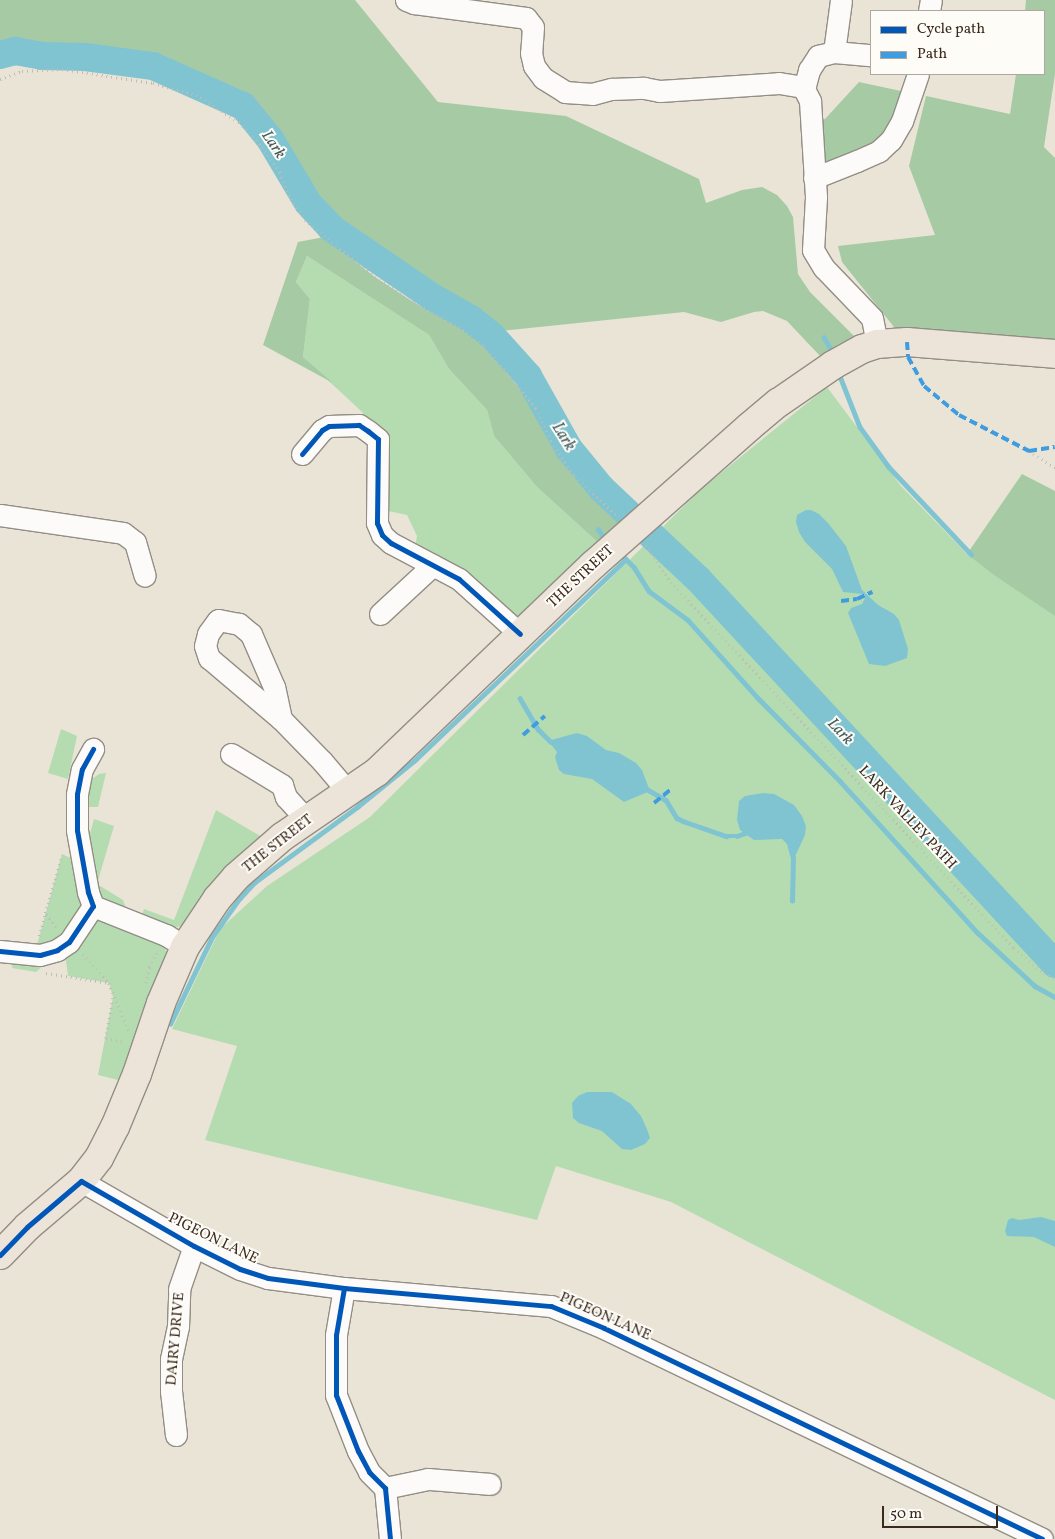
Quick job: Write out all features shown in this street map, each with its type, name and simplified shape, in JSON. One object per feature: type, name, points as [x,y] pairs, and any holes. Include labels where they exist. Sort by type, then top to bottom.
[{"type":"main road","name":"THE STREET","points":[[0,1255],[27,1227],[81,1181],[99,1158],[115,1128],[139,1047],[185,947],[217,899],[236,877],[282,837],[349,794],[378,772],[636,525],[778,403],[839,361],[877,344],[906,342],[1055,354]]},
{"type":"street","points":[[406,0],[414,3],[486,6],[526,18],[533,27],[532,53],[534,66],[543,78],[565,92],[592,94],[611,90],[644,88],[660,91],[779,83],[804,89]]},
{"type":"street","points":[[834,52],[841,0]]},
{"type":"street","points":[[870,55],[834,52],[818,56],[812,62],[804,89],[810,101],[814,178],[813,250],[824,268],[872,318],[877,344]]},
{"type":"street","points":[[814,178],[857,161],[879,150],[891,140],[902,121],[918,75]]},
{"type":"street","points":[[302,454],[322,430],[329,426],[359,425],[378,439],[377,523],[382,535],[391,543],[460,580],[520,634]]},
{"type":"street","points":[[0,515],[123,533],[136,542],[145,576]]},
{"type":"street","points":[[380,614],[433,564]]},
{"type":"street","points":[[281,720],[322,762],[349,794]]},
{"type":"street","points":[[93,749],[82,769],[78,794],[77,830],[88,892],[93,906],[166,935],[185,947]]},
{"type":"street","points":[[231,754],[282,785],[286,798],[307,820]]},
{"type":"street","points":[[0,951],[40,955],[57,950],[68,942],[93,906]]},
{"type":"street","name":"PIGEON LANE","points":[[81,1181],[194,1246],[240,1269],[268,1278],[344,1288],[551,1306],[604,1328],[1042,1539]]},
{"type":"street","name":"DAIRY DRIVE","points":[[176,1435],[171,1391],[171,1359],[178,1327],[179,1289],[194,1246]]},
{"type":"street","points":[[344,1288],[336,1335],[336,1395],[358,1451],[370,1472],[385,1488],[390,1539]]},
{"type":"street","points":[[385,1488],[428,1479],[490,1484]]},
{"type":"path","points":[[1029,451],[1055,468]]},
{"type":"path","points":[[64,846],[44,913],[68,942],[109,983],[113,997],[139,1047]]},
{"type":"path","points":[[44,973],[109,983]]},
{"type":"path","points":[[113,997],[106,1038],[139,1047]]},
{"type":"green space","points":[[0,0],[355,0],[438,102],[566,116],[699,179],[706,203],[742,190],[762,187],[777,195],[787,206],[793,217],[798,274],[810,292],[855,337],[820,356],[787,321],[763,311],[721,322],[684,312],[500,331],[370,250],[319,196],[275,130],[247,104],[196,81],[130,64],[89,59],[49,59],[17,62],[0,69]]},
{"type":"green space","points":[[1026,0],[1055,0],[1055,74],[1044,147],[1055,158],[1055,345],[898,332],[842,262],[838,246],[935,235],[909,166],[926,96],[1010,114],[1016,75],[1045,75],[1045,10],[1025,10]]},
{"type":"green space","points":[[859,82],[915,94],[889,150],[824,176],[818,120],[825,119]]},
{"type":"green space","points":[[324,237],[375,277],[415,303],[467,332],[484,346],[536,408],[551,441],[575,476],[626,526],[603,547],[537,487],[494,436],[487,410],[449,369],[429,335],[307,256],[296,282],[310,299],[303,357],[333,383],[263,345],[298,242]]},
{"type":"green space","points":[[307,256],[429,335],[449,369],[487,410],[494,436],[537,487],[603,547],[520,620],[415,547],[417,536],[407,515],[388,511],[383,438],[361,411],[303,357],[310,299],[296,282]]},
{"type":"green space","points":[[827,387],[901,486],[967,554],[978,561],[1031,479],[1055,492],[1055,1400],[671,1202],[556,1166],[537,1220],[205,1140],[237,1046],[172,1029],[220,929],[267,886],[370,817],[701,489]]},
{"type":"green space","points":[[1022,474],[1055,491],[1055,616],[994,575],[967,554]]},
{"type":"green space","points":[[61,729],[77,736],[68,779],[48,773]]},
{"type":"green space","points":[[106,773],[98,807],[82,807],[88,782],[99,774]]},
{"type":"green space","points":[[216,810],[262,837],[185,925],[173,928],[141,918],[144,909],[174,920]]},
{"type":"green space","points":[[94,819],[114,826],[97,884],[88,841]]},
{"type":"green space","points":[[62,854],[77,861],[81,906],[65,938],[37,945]]},
{"type":"green space","points":[[97,884],[123,900],[128,914],[100,901],[91,887]]},
{"type":"green space","points":[[102,919],[163,942],[169,960],[122,1081],[98,1075],[113,997],[109,983],[68,976],[65,953],[93,921]]},
{"type":"green space","points":[[15,954],[50,959],[36,972],[12,968]]},
{"type":"water","points":[[806,510],[819,514],[846,546],[862,590],[878,605],[894,614],[899,620],[908,649],[907,658],[885,666],[869,664],[848,613],[851,608],[862,604],[865,598],[862,594],[843,592],[832,569],[805,542],[796,522],[797,515]]},
{"type":"water","points":[[577,733],[587,736],[606,750],[619,753],[636,763],[642,770],[650,791],[624,802],[592,779],[564,774],[559,770],[555,757],[557,752],[546,738],[551,740]]},
{"type":"water","points":[[763,793],[774,794],[794,805],[802,816],[806,826],[805,835],[792,863],[787,844],[782,839],[754,840],[740,830],[737,820],[739,801],[745,796]]},
{"type":"water","points":[[587,1092],[612,1092],[631,1104],[641,1116],[650,1138],[645,1144],[631,1150],[622,1149],[602,1131],[579,1123],[573,1118],[572,1103],[578,1096]]},
{"type":"water","points":[[1041,1217],[1055,1221],[1055,1247],[1034,1237],[1007,1236],[1005,1231],[1008,1220],[1012,1218],[1019,1220]]},
{"type":"waterway","name":"Lark","points":[[0,55],[15,51],[42,56],[85,57],[153,66],[243,106],[270,139],[308,203],[331,228],[432,297],[471,319],[492,336],[528,376],[569,449],[601,488],[698,579],[1055,964]]},
{"type":"waterway","points":[[824,337],[834,354]]},
{"type":"waterway","points":[[838,371],[860,427],[889,467],[971,554]]},
{"type":"waterway","points":[[598,529],[604,538]]},
{"type":"waterway","points":[[624,557],[634,567],[649,591],[688,620],[758,698],[840,781],[978,933],[1035,986],[1055,997]]},
{"type":"waterway","points":[[170,1024],[212,937],[239,899],[255,882],[357,807],[415,760],[626,559]]},
{"type":"waterway","points":[[520,698],[538,729],[551,742]]},
{"type":"waterway","points":[[645,788],[666,800],[677,818],[683,821],[726,836],[737,836],[748,832]]},
{"type":"waterway","points":[[792,901],[793,858]]},
{"type":"marked path","points":[[907,342],[908,357],[924,386],[959,415],[1029,451],[1055,447]]},
{"type":"marked path","points":[[841,601],[857,599],[872,592]]},
{"type":"marked path","points":[[523,735],[545,716]]},
{"type":"marked path","points":[[654,803],[670,790]]},
{"type":"cycle path","points":[[302,454],[322,430],[329,426],[359,425],[378,439],[377,523],[382,535],[391,543],[459,579],[520,634]]},
{"type":"cycle path","points":[[0,951],[40,955],[57,950],[69,942],[93,906],[88,892],[77,830],[77,794],[82,769],[93,749]]},
{"type":"cycle path","points":[[0,1255],[27,1227],[81,1181],[194,1246],[240,1269],[268,1278],[344,1288],[551,1306],[604,1328],[1042,1539]]},
{"type":"cycle path","points":[[344,1288],[336,1335],[336,1395],[358,1451],[369,1472],[385,1488],[390,1539]]}]
